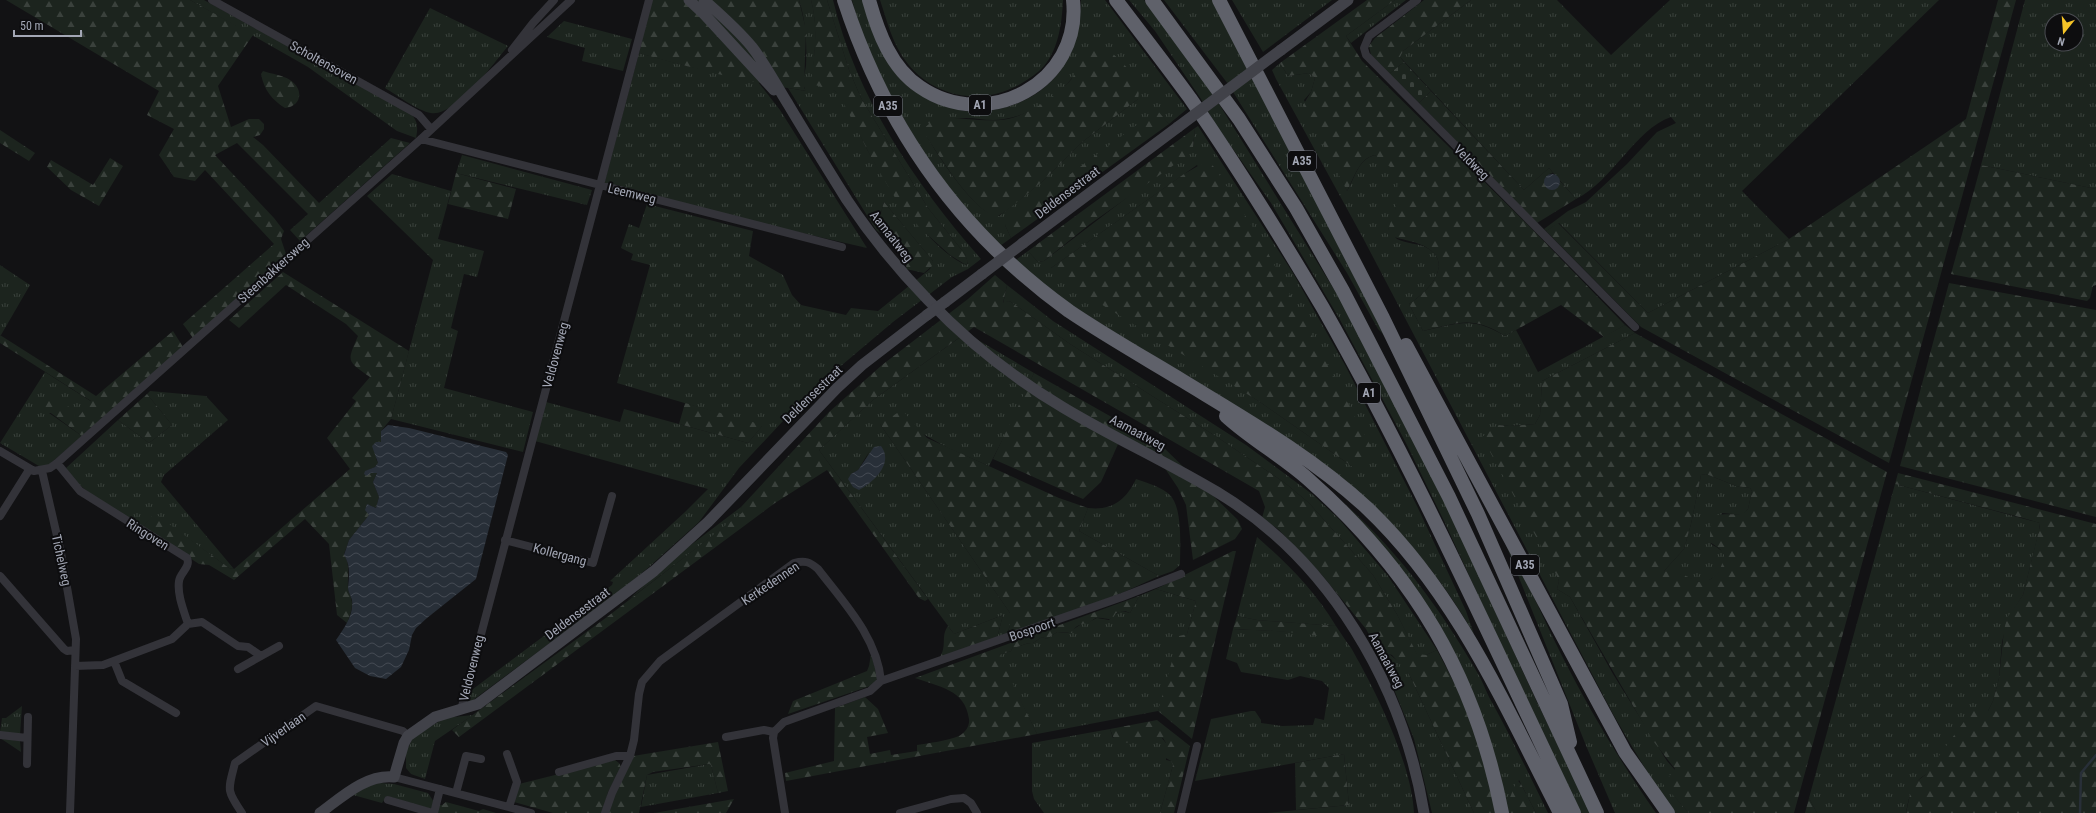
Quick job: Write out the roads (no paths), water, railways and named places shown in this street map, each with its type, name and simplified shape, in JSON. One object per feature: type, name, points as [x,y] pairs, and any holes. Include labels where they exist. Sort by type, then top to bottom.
[{"type":"highway","name":"A35","points":[[844,0],[867,63],[907,141],[927,171],[971,224],[1012,266],[1071,312],[1265,431],[1316,466],[1368,509],[1399,542],[1437,590],[1469,637],[1560,813]]},
{"type":"highway","name":"A1","points":[[869,0],[887,49],[911,80],[932,94],[946,100],[978,106],[1008,100],[1024,93],[1040,82],[1052,70],[1060,58],[1073,27],[1073,0]]},
{"type":"highway","name":"A1","points":[[1116,0],[1188,96],[1220,142],[1279,234],[1323,310],[1421,492],[1574,813]]},
{"type":"highway","name":"A1","points":[[1152,0],[1239,119],[1296,208],[1343,291],[1449,497],[1596,813]]},
{"type":"highway","name":"A35","points":[[1219,0],[1383,318],[1478,514],[1561,704],[1578,774]]},
{"type":"highway","name":"A35","points":[[1383,318],[1403,340],[1625,752],[1668,813]]},
{"type":"highway","name":"A35","points":[[1201,392],[1230,420],[1306,477],[1341,509],[1374,544],[1401,578],[1428,617],[1460,677],[1487,748],[1502,813]]},
{"type":"street","name":"Scholtensoven","points":[[212,0],[419,114],[431,129]]},
{"type":"street","name":"Steenbakkersweg","points":[[501,65],[533,23],[554,0]]},
{"type":"street","name":"Veldovenweg","points":[[461,710],[649,0]]},
{"type":"street","name":"Aamaatweg","points":[[689,0],[704,14],[788,105]]},
{"type":"street","name":"Aamaatweg","points":[[704,0],[734,27],[766,66],[788,105],[847,199],[881,248],[928,301],[960,331],[1014,375],[1062,407],[1220,494],[1276,537],[1316,578],[1347,618],[1372,658],[1396,708],[1409,747],[1424,813]]},
{"type":"street","name":"Deldensestraat","points":[[408,736],[435,717],[478,704],[654,571],[708,522],[837,388],[862,365],[926,315],[1348,0]]},
{"type":"street","name":"Veldweg","points":[[1418,0],[1369,36],[1366,41],[1366,55],[1635,327]]},
{"type":"street","name":"Steenbakkersweg","points":[[42,471],[57,463],[421,139],[569,1]]},
{"type":"street","name":"Leemweg","points":[[421,139],[842,247]]},
{"type":"street","points":[[0,451],[29,470],[42,471]]},
{"type":"street","name":"Ringoven","points":[[57,463],[80,491],[187,558],[188,565],[180,578],[179,584],[181,600],[188,624]]},
{"type":"street","points":[[0,516],[29,470]]},
{"type":"street","name":"Tichelweg","points":[[42,471],[73,617],[75,666],[70,813]]},
{"type":"street","name":"Kollergang","points":[[505,540],[593,563],[612,496]]},
{"type":"street","name":"Kerkedennen","points":[[606,813],[612,793],[630,756],[639,694],[642,682],[649,671],[660,661],[794,563],[802,561],[810,562],[818,569],[858,621],[872,646],[882,681]]},
{"type":"street","name":"Bospoort","points":[[882,681],[1115,600],[1181,574]]},
{"type":"street","points":[[0,576],[64,649],[67,651],[75,650]]},
{"type":"street","points":[[75,666],[103,665],[172,639],[188,624],[202,622],[238,646],[248,647],[261,656]]},
{"type":"street","points":[[238,668],[279,646]]},
{"type":"street","points":[[114,661],[122,681],[176,713]]},
{"type":"street","points":[[785,813],[773,738],[774,732],[784,722],[870,691],[882,681]]},
{"type":"street","name":"Vijverlaan","points":[[242,813],[231,796],[229,788],[235,764],[316,706],[403,732],[408,736]]},
{"type":"street","points":[[27,764],[28,717]]},
{"type":"street","points":[[726,737],[764,730],[774,732]]},
{"type":"street","points":[[0,735],[27,738]]},
{"type":"street","points":[[394,776],[404,743],[408,736]]},
{"type":"street","points":[[1181,813],[1197,746]]},
{"type":"street","points":[[507,754],[517,782],[509,807]]},
{"type":"street","points":[[456,793],[466,756],[481,759]]},
{"type":"street","points":[[559,772],[616,756],[630,756]]},
{"type":"street","points":[[320,813],[368,781],[384,776],[394,776],[531,813]]},
{"type":"street","points":[[388,800],[433,813],[440,789]]},
{"type":"street","points":[[900,813],[917,811],[951,799],[964,798],[971,803],[977,813]]},
{"type":"water","points":[[1552,174],[1558,176],[1560,182],[1558,188],[1552,190],[1546,188],[1544,182],[1546,176]]},
{"type":"water","points":[[388,425],[409,428],[506,452],[508,455],[476,579],[416,628],[412,635],[409,650],[401,667],[386,679],[370,676],[355,668],[336,640],[348,621],[352,606],[352,600],[348,590],[349,567],[344,555],[349,540],[369,515],[365,510],[367,504],[376,508],[379,497],[373,482],[377,473],[371,473],[367,476],[364,474],[365,471],[375,467],[378,463],[372,446],[376,442],[381,442],[381,431]]},
{"type":"water","points":[[881,446],[885,459],[884,465],[876,477],[865,487],[859,490],[853,487],[848,479],[851,474],[858,470],[874,447]]},
{"type":"waterway","points":[[2080,813],[2081,773],[2096,755]]}]
